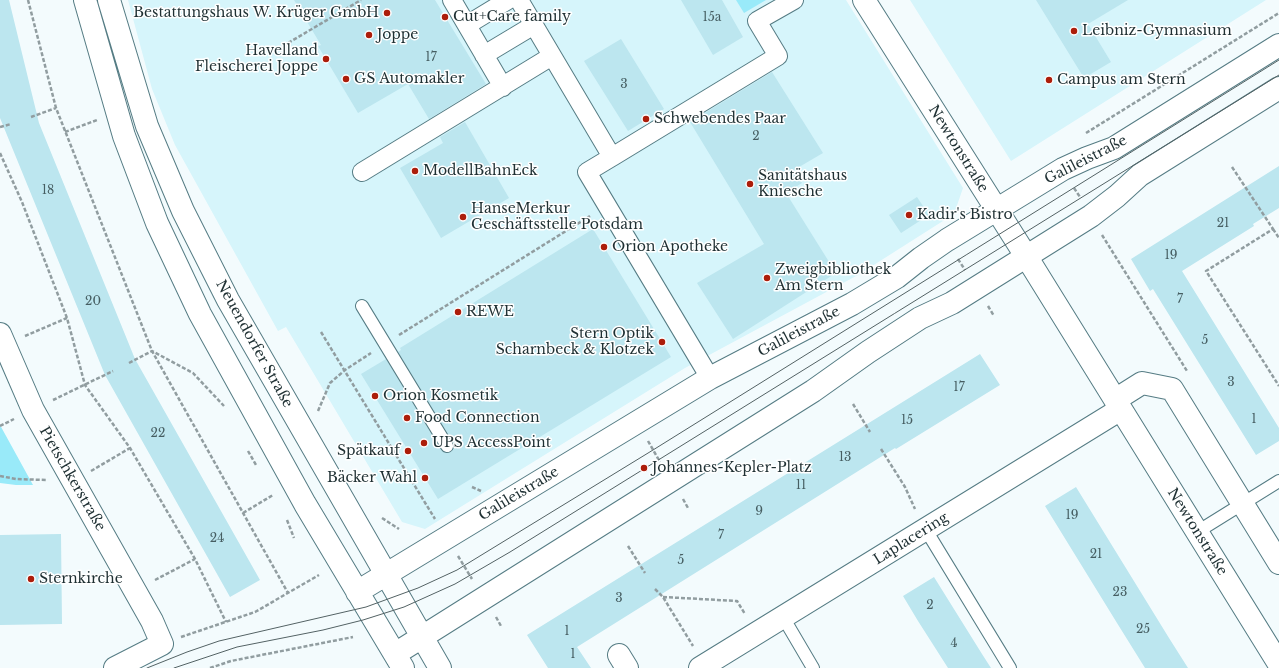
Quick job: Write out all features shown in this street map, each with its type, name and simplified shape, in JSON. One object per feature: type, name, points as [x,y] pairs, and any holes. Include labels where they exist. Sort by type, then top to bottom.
[{"type":"street","points":[[85,0],[124,136],[157,223],[206,325],[305,504],[399,661],[422,637],[813,391],[868,352],[920,318],[952,303],[1091,216],[1117,196],[1140,175],[1279,88]]},
{"type":"street","name":"Neuendorfer Straße","points":[[109,0],[147,126],[183,211],[228,300],[440,668]]},
{"type":"street","points":[[452,0],[503,87]]},
{"type":"street","points":[[467,25],[508,0]]},
{"type":"street","points":[[519,0],[612,157]]},
{"type":"street","points":[[710,378],[587,172],[778,56],[757,21],[794,0]]},
{"type":"street","name":"Newtonstraße","points":[[864,0],[1026,256],[1279,664]]},
{"type":"street","points":[[484,56],[534,25]]},
{"type":"street","name":"Galileistraße","points":[[357,592],[710,378],[852,304],[897,277],[921,258],[996,210],[1063,169],[1114,148],[1279,45]]},
{"type":"street","points":[[362,172],[552,56]]},
{"type":"street","name":"Pietschkerstraße","points":[[2,339],[33,410],[152,621],[162,644]]},
{"type":"street","points":[[1118,405],[1142,383],[1172,389],[1279,563]]},
{"type":"street","name":"Laplacering","points":[[703,667],[926,530],[1118,405]]},
{"type":"street","points":[[115,668],[162,644]]},
{"type":"lane","points":[[362,306],[447,446]]},
{"type":"lane","points":[[1197,532],[1279,481]]},
{"type":"lane","points":[[926,530],[1010,668]]},
{"type":"lane","points":[[783,618],[814,668]]},
{"type":"path","points":[[28,0],[56,108],[152,351],[288,593]]},
{"type":"path","points":[[283,46],[361,0]]},
{"type":"path","points":[[31,117],[56,108]]},
{"type":"path","points":[[65,132],[103,118]]},
{"type":"path","points":[[0,127],[11,124]]},
{"type":"path","points":[[0,153],[22,202],[67,318],[85,385],[130,448],[195,559],[226,622]]},
{"type":"path","points":[[1232,167],[1279,238]]},
{"type":"path","points":[[1063,169],[1107,245],[1187,371]]},
{"type":"path","points":[[318,411],[330,383],[345,370],[607,206]]},
{"type":"path","points":[[1273,229],[1206,271],[1279,386]]},
{"type":"path","points":[[2,339],[67,318]]},
{"type":"path","points":[[321,332],[484,598]]},
{"type":"path","points":[[129,363],[152,351]]},
{"type":"path","points":[[152,351],[193,373],[224,406],[227,413]]},
{"type":"path","points":[[0,426],[113,371]]},
{"type":"path","points":[[853,404],[870,432]]},
{"type":"path","points":[[245,446],[256,465]]},
{"type":"path","points":[[0,476],[16,479],[74,481],[130,448]]},
{"type":"path","points":[[881,449],[905,487],[926,530]]},
{"type":"path","points":[[243,513],[273,495]]},
{"type":"path","points":[[285,515],[294,538]]},
{"type":"path","points":[[382,518],[399,529]]},
{"type":"path","points":[[628,546],[645,573]]},
{"type":"path","points":[[135,591],[195,559]]},
{"type":"path","points":[[162,644],[255,612],[319,575]]},
{"type":"path","points":[[655,589],[663,597],[703,667]]},
{"type":"path","points":[[663,597],[737,601],[757,633]]},
{"type":"path","points":[[210,668],[231,660],[353,637]]},
{"type":"shaded area","points":[[128,0],[846,0],[963,188],[954,214],[858,275],[685,368],[425,529],[402,522],[286,327],[278,331],[175,145],[152,89]]},
{"type":"shaded area","points":[[736,0],[766,0],[744,13]]},
{"type":"shaded area","name":"Campus am Stern","points":[[910,0],[1266,0],[1011,161]]},
{"type":"shaded area","points":[[0,425],[33,485],[0,483]]},
{"type":"building","points":[[0,0],[9,0],[39,123],[135,359],[260,580],[230,597],[105,375],[0,118]]},
{"type":"building","points":[[294,0],[435,0],[486,84],[429,119],[408,84],[358,113],[318,46],[321,45]]},
{"type":"building","points":[[681,0],[722,0],[743,37],[713,55]]},
{"type":"building","name":"Leibniz-Gymnasium","points":[[1036,0],[1128,0],[1088,24],[1111,62],[1084,78]]},
{"type":"building","points":[[621,39],[664,109],[628,131],[584,61]]},
{"type":"building","points":[[772,72],[823,153],[794,170],[802,183],[786,193],[836,273],[733,339],[697,283],[764,244],[690,122]]},
{"type":"building","points":[[465,122],[509,198],[441,238],[400,168],[443,143],[440,137]]},
{"type":"building","points":[[1279,166],[1279,208],[1253,224],[1254,226],[1182,271],[1279,428],[1279,441],[1256,455],[1153,289],[1150,291],[1131,259]]},
{"type":"building","name":"Kadir's Bistro","points":[[917,197],[929,215],[901,233],[889,215]]},
{"type":"building","points":[[593,229],[671,357],[438,499],[361,374],[386,359],[441,450],[447,453],[451,452],[454,446],[453,442],[398,352],[401,350],[400,348]]},
{"type":"building","points":[[980,354],[1000,385],[896,449],[895,448],[577,647],[591,668],[548,668],[527,635]]},
{"type":"building","points":[[1076,487],[1188,668],[1145,668],[1117,623],[1045,506]]},
{"type":"building","name":"Sternkirche","points":[[61,534],[62,624],[0,625],[0,535]]},
{"type":"building","points":[[934,577],[991,668],[948,668],[918,621],[903,596]]},
{"type":"tram line","points":[[147,668],[219,641],[366,607],[418,588],[457,570],[653,450],[1279,60]]},
{"type":"tram line","points":[[174,668],[237,647],[323,630],[363,620],[404,607],[455,584],[510,552],[1279,75]]},
{"type":"place","name":"Bestattungshaus W. Krüger GmbH","points":[[387,13]]},
{"type":"place","name":"Cut+Care family","points":[[445,17]]},
{"type":"place","name":"Leibniz-Gymnasium","points":[[1074,31]]},
{"type":"place","name":"Joppe","points":[[369,35]]},
{"type":"place","name":"Havelland Fleischerei Joppe","points":[[326,59]]},
{"type":"place","name":"GS Automakler","points":[[346,79]]},
{"type":"place","name":"Campus am Stern","points":[[1049,80]]},
{"type":"place","name":"Schwebendes Paar","points":[[646,119]]},
{"type":"place","name":"ModellBahnEck","points":[[415,171]]},
{"type":"place","name":"Sanitätshaus Kniesche","points":[[750,184]]},
{"type":"place","name":"Kadir's Bistro","points":[[909,215]]},
{"type":"place","name":"HanseMerkur Geschäftsstelle Potsdam","points":[[463,217]]},
{"type":"place","name":"Orion Apotheke","points":[[604,247]]},
{"type":"place","name":"Zweigbibliothek Am Stern","points":[[767,278]]},
{"type":"place","name":"REWE","points":[[458,312]]},
{"type":"place","name":"Stern Optik Scharnbeck & Klotzek","points":[[662,342]]},
{"type":"place","name":"Orion Kosmetik","points":[[375,396]]},
{"type":"place","name":"Food Connection","points":[[407,418]]},
{"type":"place","name":"UPS AccessPoint","points":[[424,443]]},
{"type":"place","name":"Spätkauf","points":[[408,451]]},
{"type":"place","name":"Johannes-Kepler-Platz","points":[[644,468]]},
{"type":"place","name":"Bäcker Wahl","points":[[425,478]]},
{"type":"place","name":"Sternkirche","points":[[31,579]]}]
